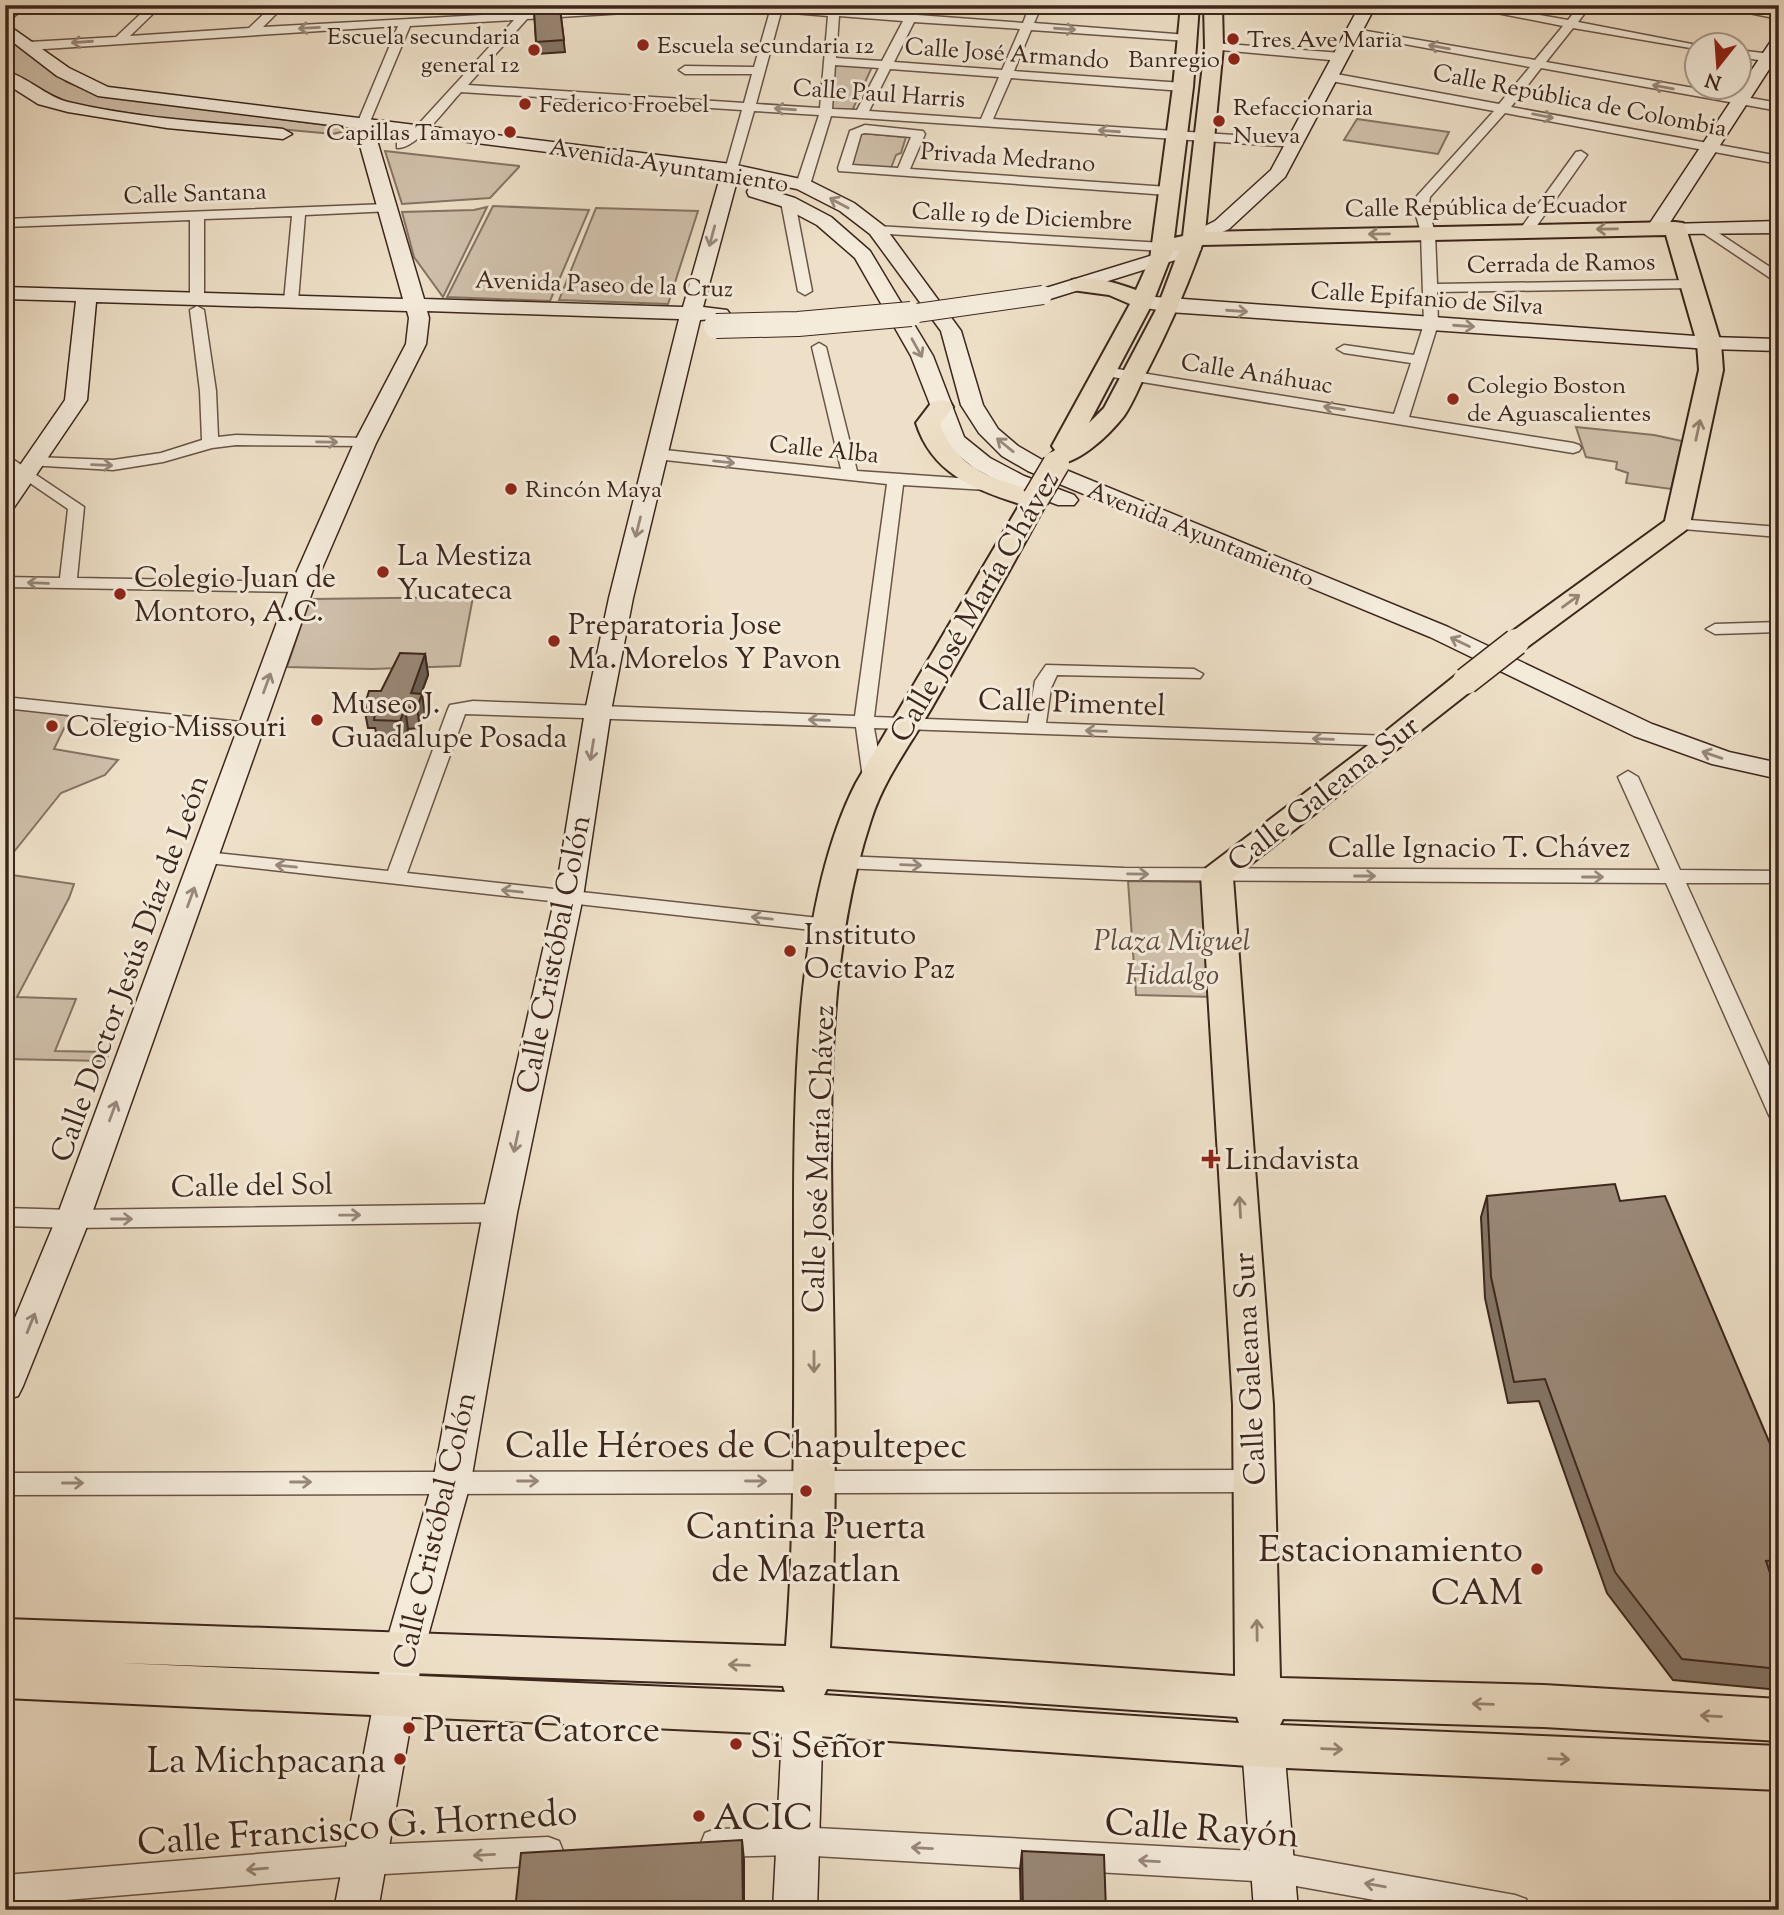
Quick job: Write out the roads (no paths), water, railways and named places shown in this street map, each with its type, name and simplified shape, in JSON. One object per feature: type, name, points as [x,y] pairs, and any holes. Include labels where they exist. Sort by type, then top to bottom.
[{"type":"main road","name":"Calle José María Chávez","points":[[803,1714],[815,1481],[814,1093],[830,925],[842,862],[862,799],[873,778],[908,723],[1058,461],[1142,302],[1162,253],[1183,88],[1190,5]]},
{"type":"main road","name":"Calle José María Chávez","points":[[1058,461],[1082,443],[1114,412],[1169,306],[1193,244],[1214,47],[1213,5]]},
{"type":"main road","points":[[1193,244],[1250,202],[1279,173],[1368,5]]},
{"type":"main road","name":"Avenida Ayuntamiento","points":[[5,27],[63,72],[104,92],[366,133],[401,145],[675,175],[729,177]]},
{"type":"main road","points":[[1752,95],[1775,61],[1779,41]]},
{"type":"main road","points":[[5,76],[44,100],[68,107],[167,123],[302,136]]},
{"type":"main road","points":[[1677,524],[1711,370],[1709,343],[1692,284],[1665,228],[1747,102]]},
{"type":"main road","name":"Avenida Ayuntamiento","points":[[342,139],[366,133],[419,131],[729,177],[847,207],[877,230],[951,331],[972,405],[990,433],[1010,451],[1035,466],[1439,632],[1643,730],[1721,758],[1779,771]]},
{"type":"main road","name":"Calle Doctor Jesús Díaz de León","points":[[5,1386],[73,1220],[302,587],[365,443],[416,344],[418,311],[366,133]]},
{"type":"main road","name":"Calle Cristóbal Colón","points":[[356,1910],[403,1654],[452,1481],[500,1213],[569,897],[598,711],[621,598],[656,454],[704,319],[729,177]]},
{"type":"main road","name":"Avenida Ayuntamiento","points":[[795,193],[863,255],[922,356],[954,440],[982,463],[1016,481],[1345,611],[1444,654],[1633,746],[1722,776],[1779,788]]},
{"type":"main road","name":"Calle República de Ecuador","points":[[1193,244],[1428,233],[1665,228],[1701,219],[1779,227]]},
{"type":"main road","name":"Avenida Paseo de la Cruz","points":[[5,304],[86,301],[704,319],[779,327],[989,304],[1193,244]]},
{"type":"main road","name":"Avenida Paseo de la Cruz","points":[[1040,289],[1080,285],[1162,253]]},
{"type":"main road","points":[[1080,285],[1108,287],[1127,293],[1142,302]]},
{"type":"main road","name":"Avenida Paseo de la Cruz","points":[[5,293],[86,301]]},
{"type":"main road","points":[[5,504],[76,400],[86,301]]},
{"type":"main road","name":"Avenida Paseo de la Cruz","points":[[197,304],[291,301],[418,311]]},
{"type":"main road","name":"Calle Epifanio de Silva","points":[[1142,302],[1709,343],[1779,345]]},
{"type":"main road","points":[[940,407],[928,423],[932,442],[950,462],[987,485],[1036,499]]},
{"type":"main road","name":"Calle Galeana Sur","points":[[1263,1746],[1258,1698],[1256,1481],[1237,1149],[1223,1002],[1217,875],[1516,642],[1677,524]]},
{"type":"main road","points":[[5,1639],[807,1667],[1258,1698],[1545,1706],[1779,1720]]},
{"type":"main road","points":[[5,1678],[803,1714],[1263,1746],[1779,1768]]},
{"type":"main road","points":[[795,1910],[803,1714]]},
{"type":"main road","points":[[1263,1746],[1276,1910]]},
{"type":"street","points":[[5,20],[24,5]]},
{"type":"street","points":[[120,39],[158,5]]},
{"type":"street","points":[[251,31],[280,5]]},
{"type":"street","points":[[389,24],[407,5]]},
{"type":"street","points":[[401,145],[419,131],[460,88],[534,5]]},
{"type":"street","points":[[29,46],[719,5]]},
{"type":"street","points":[[728,5],[834,9],[910,18],[1188,38]]},
{"type":"street","points":[[861,114],[917,5]]},
{"type":"street","points":[[985,124],[1037,5]]},
{"type":"street","points":[[1461,5],[1682,43]]},
{"type":"street","points":[[1401,418],[1431,324],[1428,233],[1421,208],[1424,196],[1503,108],[1586,5]]},
{"type":"street","points":[[1714,5],[1779,16]]},
{"type":"street","name":"Calle Cristóbal Colón","points":[[729,177],[776,7]]},
{"type":"street","points":[[805,291],[795,193],[826,111],[834,9]]},
{"type":"street","points":[[366,133],[406,22]]},
{"type":"street","points":[[1355,32],[1682,90]]},
{"type":"street","points":[[1214,47],[1341,57]]},
{"type":"street","points":[[1752,55],[1775,61]]},
{"type":"street","name":"Calle José Armando","points":[[828,61],[1183,88]]},
{"type":"street","points":[[685,70],[758,71]]},
{"type":"street","name":"Calle República de Colombia","points":[[1331,77],[1779,160]]},
{"type":"street","name":"Calle Paul Harris","points":[[460,88],[1296,143]]},
{"type":"street","points":[[1747,102],[1779,107]]},
{"type":"street","name":"Privada Medrano","points":[[902,173],[919,134],[859,129],[844,168],[902,173],[1168,191]]},
{"type":"street","points":[[1526,231],[1581,155]]},
{"type":"street","name":"Calle Santana","points":[[5,223],[387,208]]},
{"type":"street","points":[[291,301],[299,212]]},
{"type":"street","points":[[197,215],[197,304],[208,391],[210,443]]},
{"type":"street","points":[[1701,219],[1779,280]]},
{"type":"street","name":"Calle 19 de Diciembre","points":[[877,230],[1162,253]]},
{"type":"street","name":"Cerrada de Ramos","points":[[1431,288],[1692,284]]},
{"type":"street","points":[[819,347],[850,475]]},
{"type":"street","points":[[1344,349],[1420,360]]},
{"type":"street","name":"Calle Anáhuac","points":[[1105,372],[1573,448]]},
{"type":"street","points":[[5,459],[31,467],[113,465],[163,457],[210,443],[236,440],[365,443]]},
{"type":"street","name":"Calle Alba","points":[[656,454],[896,480],[987,485]]},
{"type":"street","points":[[31,467],[76,507],[68,584]]},
{"type":"street","points":[[873,778],[864,721],[896,480]]},
{"type":"street","points":[[1677,524],[1779,532]]},
{"type":"street","points":[[5,582],[302,587]]},
{"type":"street","points":[[1715,629],[1779,626]]},
{"type":"street","points":[[1036,728],[1040,715],[1042,683],[1052,669],[1194,674]]},
{"type":"street","points":[[5,702],[251,729]]},
{"type":"street","name":"Calle Pimentel","points":[[395,879],[457,709],[473,706],[1391,742]]},
{"type":"street","points":[[1628,777],[1779,1113]]},
{"type":"street","points":[[206,858],[830,925]]},
{"type":"street","name":"Calle Ignacio T. Chávez","points":[[842,862],[1124,874],[1779,877]]},
{"type":"street","name":"Calle del Sol","points":[[5,1217],[73,1220],[500,1213]]},
{"type":"street","name":"Calle Héroes de Chapultepec","points":[[5,1484],[1256,1481]]},
{"type":"street","points":[[685,1845],[797,1840]]},
{"type":"street","name":"Calle Rayón","points":[[797,1840],[1274,1867],[1515,1910]]},
{"type":"street","name":"Calle Francisco G. Hornedo","points":[[5,1890],[366,1860],[574,1850]]},
{"type":"place","name":"Tres Ave Maria","points":[[1233,39]]},
{"type":"place","name":"Escuela secundaria 12","points":[[643,45]]},
{"type":"place","name":"Escuela secundaria general 12","points":[[534,50]]},
{"type":"place","name":"Banregio","points":[[1234,59]]},
{"type":"place","name":"Federico Froebel","points":[[525,104]]},
{"type":"place","name":"Refaccionaria Nueva","points":[[1219,121]]},
{"type":"place","name":"Capillas Tamayo","points":[[510,132]]},
{"type":"place","name":"Colegio Boston de Aguascalientes","points":[[1453,399]]},
{"type":"place","name":"Rincón Maya","points":[[511,489]]},
{"type":"place","name":"La Mestiza Yucateca","points":[[383,572]]},
{"type":"place","name":"Colegio Juan de Montoro, A.C.","points":[[120,594]]},
{"type":"place","name":"Preparatoria Jose Ma. Morelos Y Pavon","points":[[554,641]]},
{"type":"place","name":"Museo J. Guadalupe Posada","points":[[317,720]]},
{"type":"place","name":"Colegio Missouri","points":[[52,726]]},
{"type":"place","name":"Instituto Octavio Paz","points":[[790,951]]},
{"type":"place","name":"Lindavista","points":[[1211,1159]]},
{"type":"place","name":"Cantina Puerta de Mazatlan","points":[[806,1491]]},
{"type":"place","name":"Estacionamiento CAM","points":[[1537,1569]]},
{"type":"place","name":"Puerta Catorce","points":[[409,1728]]},
{"type":"place","name":"Si Señor","points":[[736,1744]]},
{"type":"place","name":"La Michpacana","points":[[400,1759]]},
{"type":"place","name":"ACIC","points":[[699,1816]]},
{"type":"park label","name":"Plaza Miguel Hidalgo","points":[[1172,957]]}]
